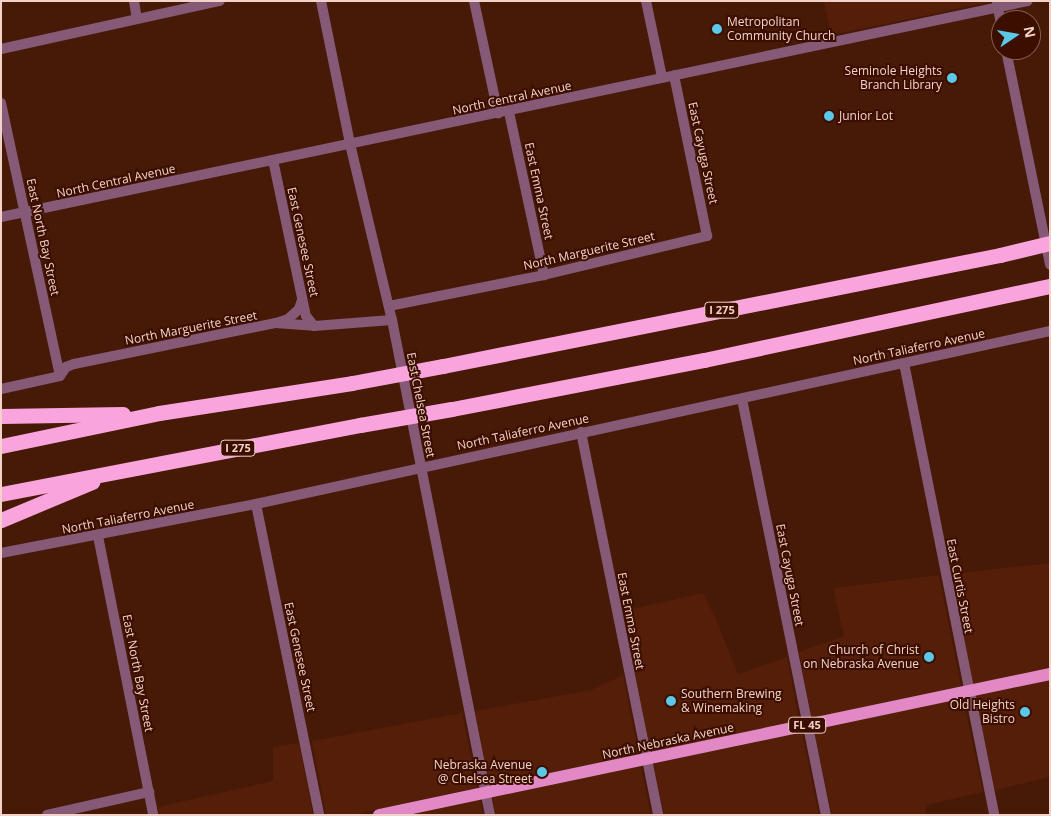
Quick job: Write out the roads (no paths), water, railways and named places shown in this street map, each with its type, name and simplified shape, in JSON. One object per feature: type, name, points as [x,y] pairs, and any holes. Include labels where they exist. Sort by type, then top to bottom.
[{"type":"highway","name":"I 275","points":[[1,446],[159,413],[352,383],[443,366],[1000,255],[1050,243]]},
{"type":"highway","name":"I 275","points":[[1,494],[116,470],[452,409],[704,360],[1050,286]]},
{"type":"highway","points":[[1,416],[159,413]]},
{"type":"highway","points":[[1,520],[116,470]]},
{"type":"main road","name":"North Nebraska Avenue","points":[[380,815],[1050,674]]},
{"type":"street","points":[[134,1],[137,19]]},
{"type":"street","points":[[1,48],[220,1]]},
{"type":"street","name":"East Chelsea Street","points":[[321,1],[350,144],[392,320],[490,815]]},
{"type":"street","points":[[474,1],[498,114]]},
{"type":"street","points":[[646,1],[662,77]]},
{"type":"street","name":"North Central Avenue","points":[[1,217],[509,112],[997,5],[1028,1]]},
{"type":"street","points":[[1008,60],[1050,265]]},
{"type":"street","name":"East Cayuga Street","points":[[674,75],[707,236]]},
{"type":"street","name":"East North Bay Street","points":[[1,103],[60,376]]},
{"type":"street","name":"East Emma Street","points":[[509,112],[544,275]]},
{"type":"street","name":"East Genesee Street","points":[[273,160],[302,300],[306,316],[314,326]]},
{"type":"street","name":"North Marguerite Street","points":[[389,306],[544,275],[707,236]]},
{"type":"street","points":[[275,324],[288,319],[299,310],[302,300]]},
{"type":"street","name":"North Marguerite Street","points":[[1,389],[60,376],[66,367],[74,364],[275,324],[314,326],[392,320]]},
{"type":"street","name":"North Taliaferro Avenue","points":[[1,553],[98,536],[256,504],[1050,331]]},
{"type":"street","name":"East Curtis Street","points":[[904,363],[994,815]]},
{"type":"street","name":"East Cayuga Street","points":[[742,399],[826,815]]},
{"type":"street","name":"East Emma Street","points":[[581,432],[658,815]]},
{"type":"street","name":"East Genesee Street","points":[[256,504],[320,815]]},
{"type":"street","name":"East North Bay Street","points":[[98,536],[153,815]]},
{"type":"street","points":[[46,815],[148,792]]},
{"type":"place","name":"Metropolitan Community Church","points":[[717,29]]},
{"type":"place","name":"Seminole Heights Branch Library","points":[[952,78]]},
{"type":"place","name":"Junior Lot","points":[[829,116]]},
{"type":"place","name":"Church of Christ on Nebraska Avenue","points":[[929,657]]},
{"type":"place","name":"Southern Brewing & Winemaking","points":[[671,701]]},
{"type":"place","name":"Old Heights Bistro","points":[[1025,712]]},
{"type":"place","name":"Nebraska Avenue @ Chelsea Street","points":[[542,772]]}]
